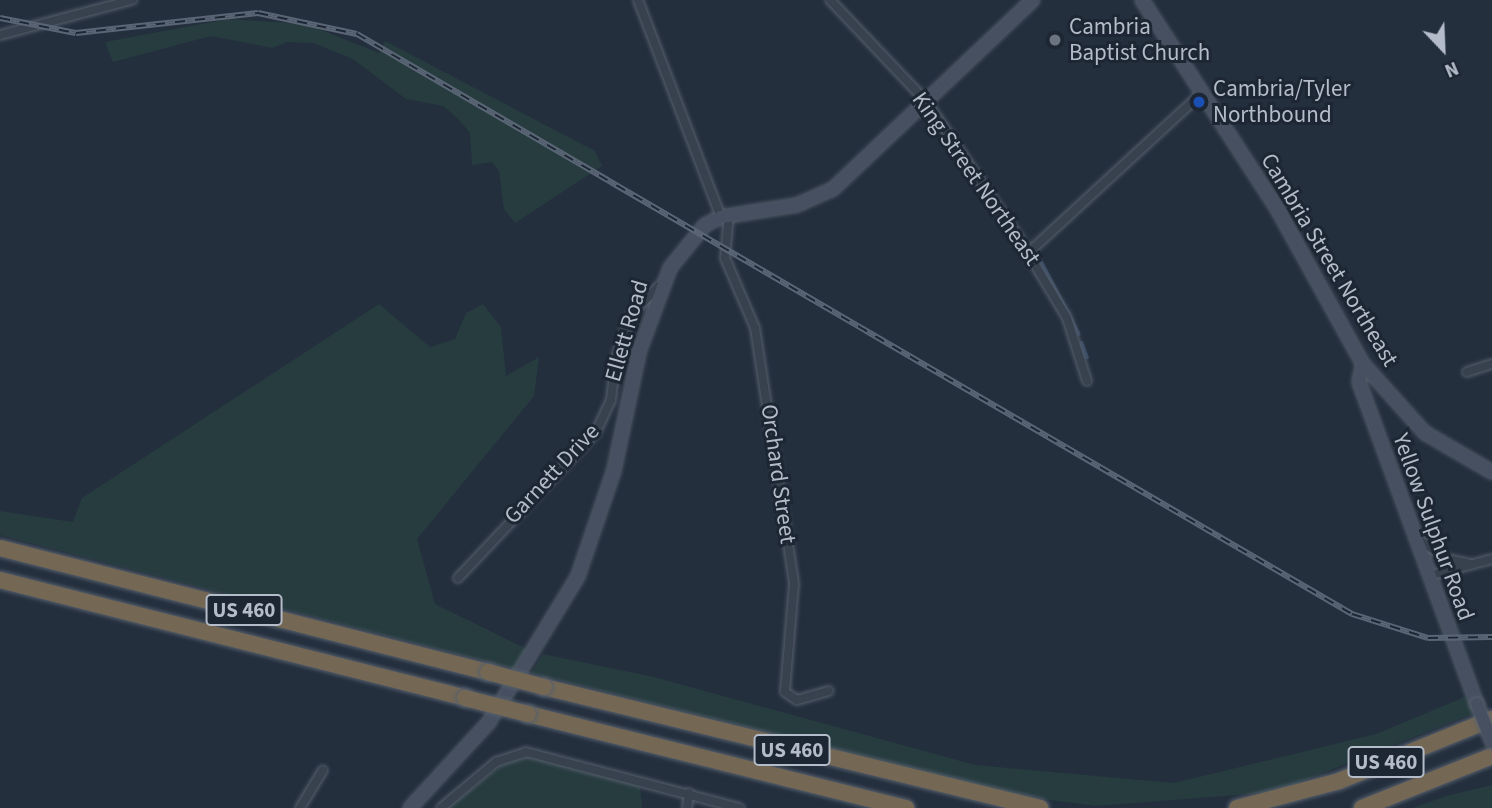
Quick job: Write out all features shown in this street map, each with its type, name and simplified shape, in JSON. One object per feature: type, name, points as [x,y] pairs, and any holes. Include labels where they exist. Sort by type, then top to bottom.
[{"type":"highway","name":"US 460","points":[[0,548],[544,687],[1041,808]]},
{"type":"highway","name":"US 460","points":[[0,580],[906,808]]},
{"type":"highway","name":"US 460","points":[[1237,808],[1339,780],[1492,719]]},
{"type":"highway","name":"US 460","points":[[1362,808],[1492,759]]},
{"type":"street","points":[[0,35],[132,0]]},
{"type":"street","name":"Orchard Street","points":[[638,0],[725,216],[726,258],[749,305],[760,351],[794,584],[785,692],[797,700],[829,691]]},
{"type":"street","name":"King Street Northeast","points":[[830,0],[926,101],[1028,253],[1067,318],[1087,381]]},
{"type":"street","name":"Ellett Road","points":[[410,808],[489,722],[578,576],[614,470],[659,286],[705,225],[725,216],[817,199],[1033,0]]},
{"type":"street","name":"Cambria Street Northeast","points":[[1142,0],[1279,212],[1363,364],[1425,433],[1492,472]]},
{"type":"street","points":[[1028,253],[1202,93]]},
{"type":"street","name":"Garnett Drive","points":[[458,578],[596,432],[611,400],[615,358],[631,316],[659,286]]},
{"type":"street","name":"Yellow Sulphur Road","points":[[1363,364],[1359,382],[1427,576],[1492,742]]},
{"type":"street","points":[[1467,372],[1492,365]]},
{"type":"street","points":[[1413,535],[1430,551],[1471,564]]},
{"type":"street","points":[[1427,576],[1492,559]]},
{"type":"street","points":[[441,808],[496,762],[526,752],[740,808]]},
{"type":"street","points":[[300,808],[323,770]]},
{"type":"street","points":[[687,808],[689,793]]},
{"type":"green space","points":[[228,19],[306,24],[379,53],[385,41],[595,151],[602,166],[515,223],[504,209],[499,171],[492,162],[472,165],[470,133],[458,119],[443,106],[406,99],[353,59],[313,43],[287,42],[272,48],[211,36],[113,62],[105,42]]},
{"type":"green space","points":[[379,304],[430,347],[455,339],[466,313],[483,304],[501,327],[506,376],[539,357],[534,396],[417,539],[435,604],[531,651],[518,670],[0,535],[0,511],[73,522],[82,498]]},
{"type":"green space","points":[[543,654],[654,677],[975,765],[1174,783],[1376,734],[1467,696],[1474,713],[1275,792],[1096,806],[1014,795],[531,673]]},
{"type":"green space","points":[[530,757],[640,786],[642,808],[448,808],[506,762]]},
{"type":"green space","points":[[1492,785],[1492,808],[1413,808],[1446,796]]},
{"type":"waterway","points":[[1041,261],[1079,334]]},
{"type":"waterway","points":[[1082,343],[1087,357]]},
{"type":"railway","points":[[0,18],[76,33],[258,13],[357,34],[1352,614],[1428,638],[1492,637]]},
{"type":"place","name":"Cambria Baptist Church","points":[[1055,40]]},
{"type":"place","name":"Cambria/Tyler Northbound","points":[[1199,102]]}]
